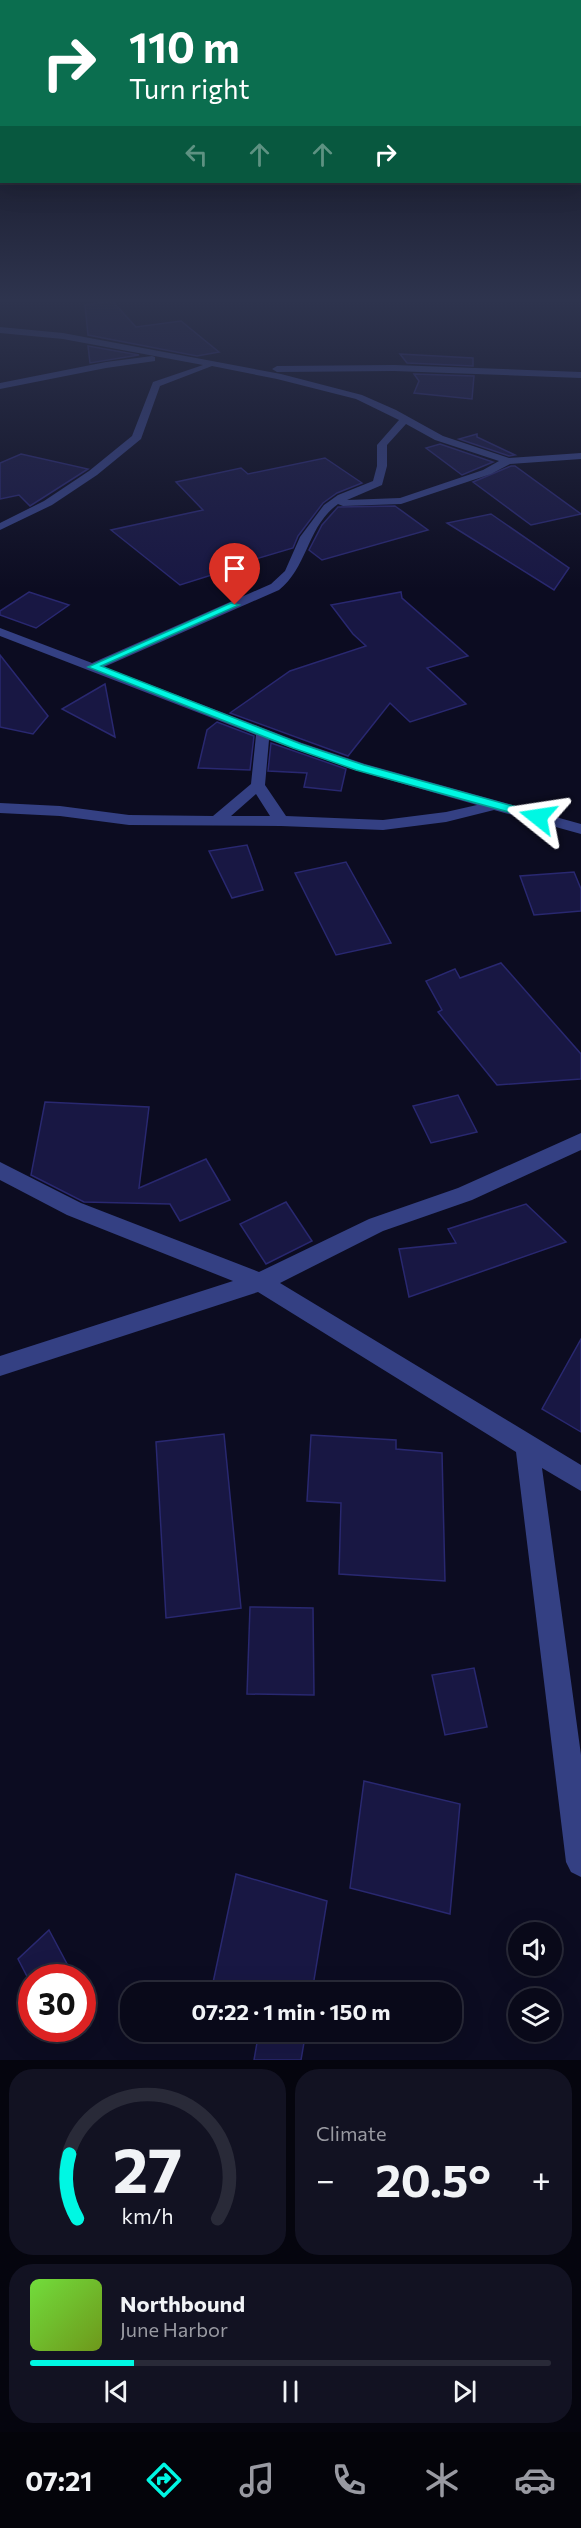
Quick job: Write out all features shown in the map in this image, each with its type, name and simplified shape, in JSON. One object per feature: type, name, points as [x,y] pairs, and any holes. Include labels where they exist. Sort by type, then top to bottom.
[{"type":"street","points":[[0,527],[48,503],[93,473],[137,437],[151,397]]},
{"type":"street","points":[[359,397],[440,438],[508,461],[581,456]]},
{"type":"street","points":[[93,667],[282,583],[294,570],[303,539],[332,503],[378,483],[382,466],[382,446],[405,419]]},
{"type":"street","points":[[332,503],[401,501],[487,472],[508,461]]},
{"type":"street","points":[[0,632],[360,767],[581,829]]},
{"type":"street","points":[[263,732],[258,784],[281,821]]},
{"type":"street","points":[[217,820],[258,784]]},
{"type":"street","points":[[0,808],[129,820],[281,821],[383,825],[446,817],[495,805]]},
{"type":"street","points":[[0,1366],[260,1282],[376,1225],[465,1194],[581,1141]]},
{"type":"street","points":[[0,1170],[74,1209],[260,1282],[358,1340],[581,1479]]},
{"type":"street","points":[[527,1447],[581,1862]]},
{"type":"building","points":[[477,434],[477,437],[515,455],[509,456],[459,439]]},
{"type":"building","points":[[440,444],[493,462],[462,475],[426,448]]},
{"type":"building","points":[[21,454],[88,469],[30,506],[19,495],[0,499],[0,463]]},
{"type":"building","points":[[325,458],[362,483],[337,493],[323,503],[298,536],[293,548],[215,571],[218,573],[180,585],[111,530],[203,510],[176,482],[241,468],[248,474]]},
{"type":"building","points":[[515,466],[581,514],[531,525],[473,482]]},
{"type":"building","points":[[395,506],[428,530],[322,560],[309,550],[322,525],[338,507]]},
{"type":"building","points":[[491,514],[569,568],[554,590],[447,523]]},
{"type":"building","points":[[29,592],[69,605],[36,628],[0,615],[0,611]]},
{"type":"building","points":[[401,592],[402,598],[468,656],[427,668],[466,704],[410,722],[390,703],[348,756],[230,713],[290,671],[366,646],[353,634],[331,605]]},
{"type":"building","points":[[0,655],[48,716],[33,734],[0,727]]},
{"type":"building","points":[[105,684],[115,737],[62,709]]},
{"type":"building","points":[[217,722],[254,736],[250,770],[198,768],[207,730]]},
{"type":"building","points":[[271,743],[346,769],[341,791],[304,787],[307,773],[268,771]]},
{"type":"building","points":[[247,845],[263,890],[232,898],[209,851]]},
{"type":"building","points":[[346,862],[391,943],[336,955],[295,873]]},
{"type":"building","points":[[574,872],[581,889],[581,911],[534,915],[520,876]]},
{"type":"building","points":[[501,963],[581,1054],[581,1079],[497,1085],[438,1012],[442,1010],[426,981],[455,969],[460,978]]},
{"type":"building","points":[[458,1095],[477,1132],[431,1143],[413,1106]]},
{"type":"building","points":[[45,1102],[149,1107],[139,1188],[206,1159],[230,1200],[180,1221],[170,1204],[84,1202],[31,1175]]},
{"type":"building","points":[[286,1202],[312,1241],[266,1264],[240,1224]]},
{"type":"building","points":[[526,1204],[566,1242],[409,1297],[399,1249],[456,1243],[448,1229]]},
{"type":"building","points":[[581,1339],[581,1432],[542,1409]]},
{"type":"building","points":[[224,1434],[241,1608],[166,1618],[156,1442]]},
{"type":"building","points":[[311,1435],[396,1440],[396,1449],[442,1453],[445,1581],[339,1574],[341,1503],[307,1501]]},
{"type":"building","points":[[250,1607],[313,1608],[314,1695],[247,1694]]},
{"type":"building","points":[[474,1668],[487,1727],[445,1735],[432,1675]]},
{"type":"building","points":[[364,1781],[460,1804],[450,1914],[350,1888]]},
{"type":"building","points":[[236,1874],[327,1901],[314,1982],[213,1982]]},
{"type":"building","points":[[49,1930],[67,1964],[21,1964],[18,1959]]},
{"type":"building","points":[[257,2042],[304,2042],[301,2060],[254,2060]]},
{"type":"route","points":[[235,605],[93,667],[297,746],[360,767],[538,817]]}]
